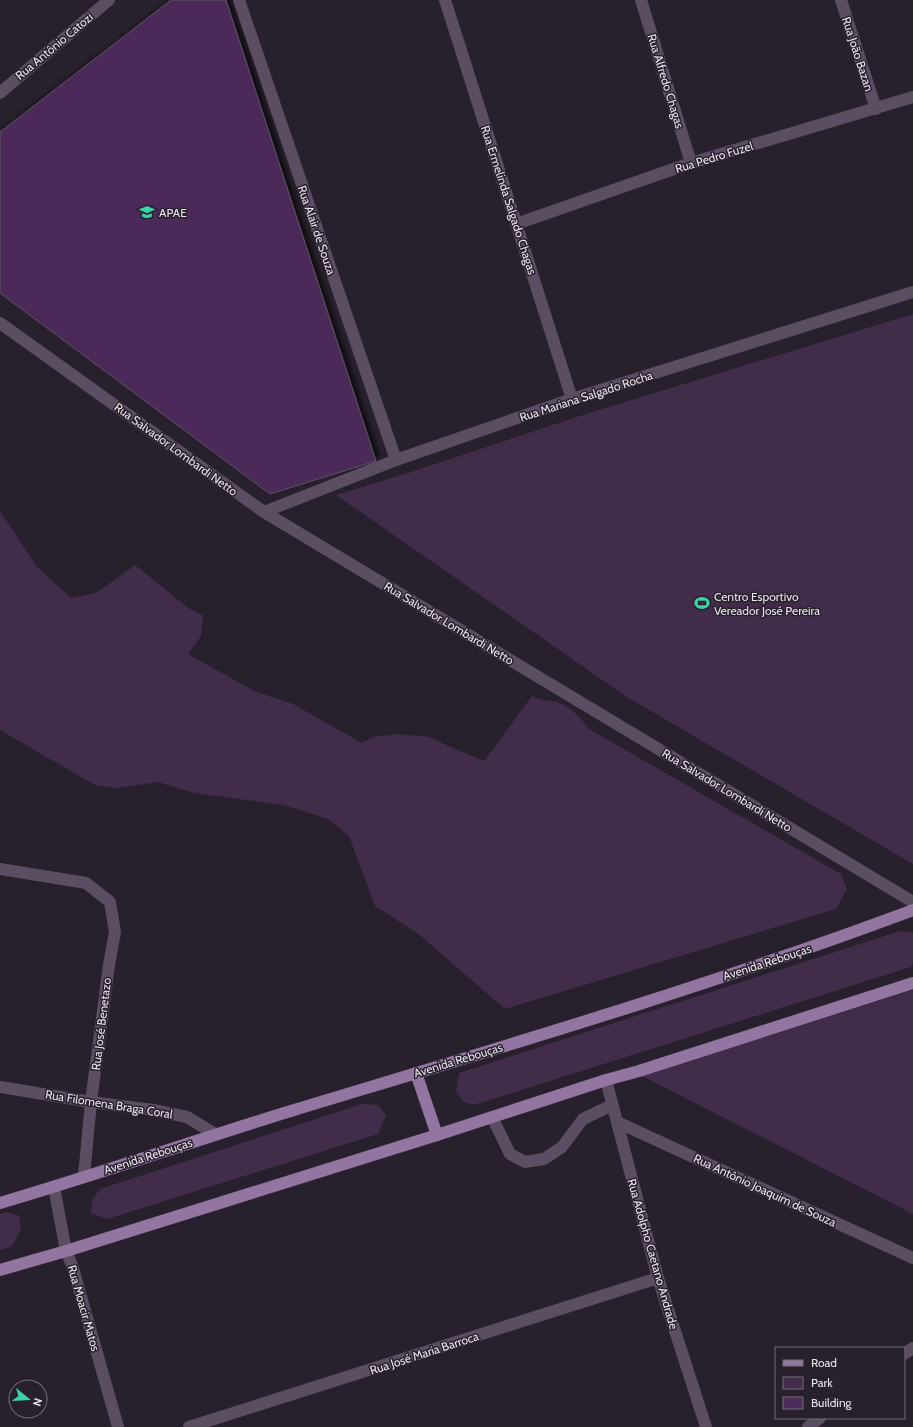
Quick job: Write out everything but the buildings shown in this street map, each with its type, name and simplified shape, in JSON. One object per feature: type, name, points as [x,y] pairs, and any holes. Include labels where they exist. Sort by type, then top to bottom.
[{"type":"main road","name":"Avenida Rebouças","points":[[0,1203],[54,1187],[215,1134],[602,1016],[795,953],[913,910]]},
{"type":"main road","points":[[0,1270],[66,1251],[436,1135],[913,983]]},
{"type":"main road","points":[[416,1073],[436,1135]]},
{"type":"street","name":"Rua Antônio Catozi","points":[[0,93],[109,0]]},
{"type":"street","name":"Rua Alair de Souza","points":[[239,0],[396,460]]},
{"type":"street","name":"Rua Ermelinda Salgado Chagas","points":[[445,0],[572,399]]},
{"type":"street","name":"Rua Alfredo Chagas","points":[[641,0],[691,163]]},
{"type":"street","name":"Rua João Bazan","points":[[841,0],[876,109]]},
{"type":"street","name":"Rua Pedro Fuzel","points":[[516,224],[691,163],[913,97]]},
{"type":"street","name":"Rua Mariana Salgado Rocha","points":[[264,512],[396,460],[572,399],[913,292]]},
{"type":"street","name":"Rua Salvador Lombardi Netto","points":[[0,323],[264,512],[913,902]]},
{"type":"street","name":"Rua José Benetazo","points":[[0,869],[86,883],[110,902],[115,932],[109,965],[91,1102],[84,1176]]},
{"type":"street","name":"Rua Adolpho Caetano Andrade","points":[[606,1080],[658,1278],[706,1427]]},
{"type":"street","name":"Rua Filomena Braga Coral","points":[[0,1087],[91,1102],[153,1110],[187,1117],[215,1134]]},
{"type":"street","points":[[492,1117],[510,1154],[525,1162],[544,1159],[562,1147],[583,1119],[612,1105]]},
{"type":"street","name":"Rua Antônio Joaquim de Souza","points":[[617,1122],[913,1258]]},
{"type":"street","name":"Rua Moacir Matos","points":[[54,1187],[66,1251],[72,1265],[118,1427]]},
{"type":"street","name":"Rua José Maria Barroca","points":[[189,1427],[658,1278]]},
{"type":"street","points":[[808,1427],[819,1419]]},
{"type":"green space","name":"Centro Esportivo Vereador José Pereira","points":[[913,314],[913,864],[627,697],[336,495],[411,472],[589,413]]},
{"type":"green space","points":[[0,511],[37,567],[71,598],[96,593],[135,565],[191,610],[200,613],[203,616],[201,636],[188,654],[254,691],[293,704],[362,743],[373,737],[398,734],[428,737],[484,761],[532,696],[541,700],[557,702],[566,706],[575,713],[589,729],[841,874],[847,889],[836,909],[505,1009],[417,933],[375,906],[349,836],[328,819],[284,805],[194,793],[158,782],[116,788],[95,785],[0,730]]},
{"type":"green space","points":[[900,931],[913,933],[913,963],[911,967],[474,1105],[463,1102],[456,1091],[459,1073]]},
{"type":"green space","points":[[913,990],[913,1214],[642,1076]]},
{"type":"green space","points":[[362,1104],[378,1105],[386,1115],[378,1134],[107,1219],[91,1213],[92,1200],[100,1189]]},
{"type":"green space","points":[[7,1212],[19,1216],[21,1229],[12,1246],[0,1250],[0,1214]]},
{"type":"place","name":"APAE","points":[[147,212]]},
{"type":"place","name":"Centro Esportivo Vereador José Pereira","points":[[702,603]]}]
